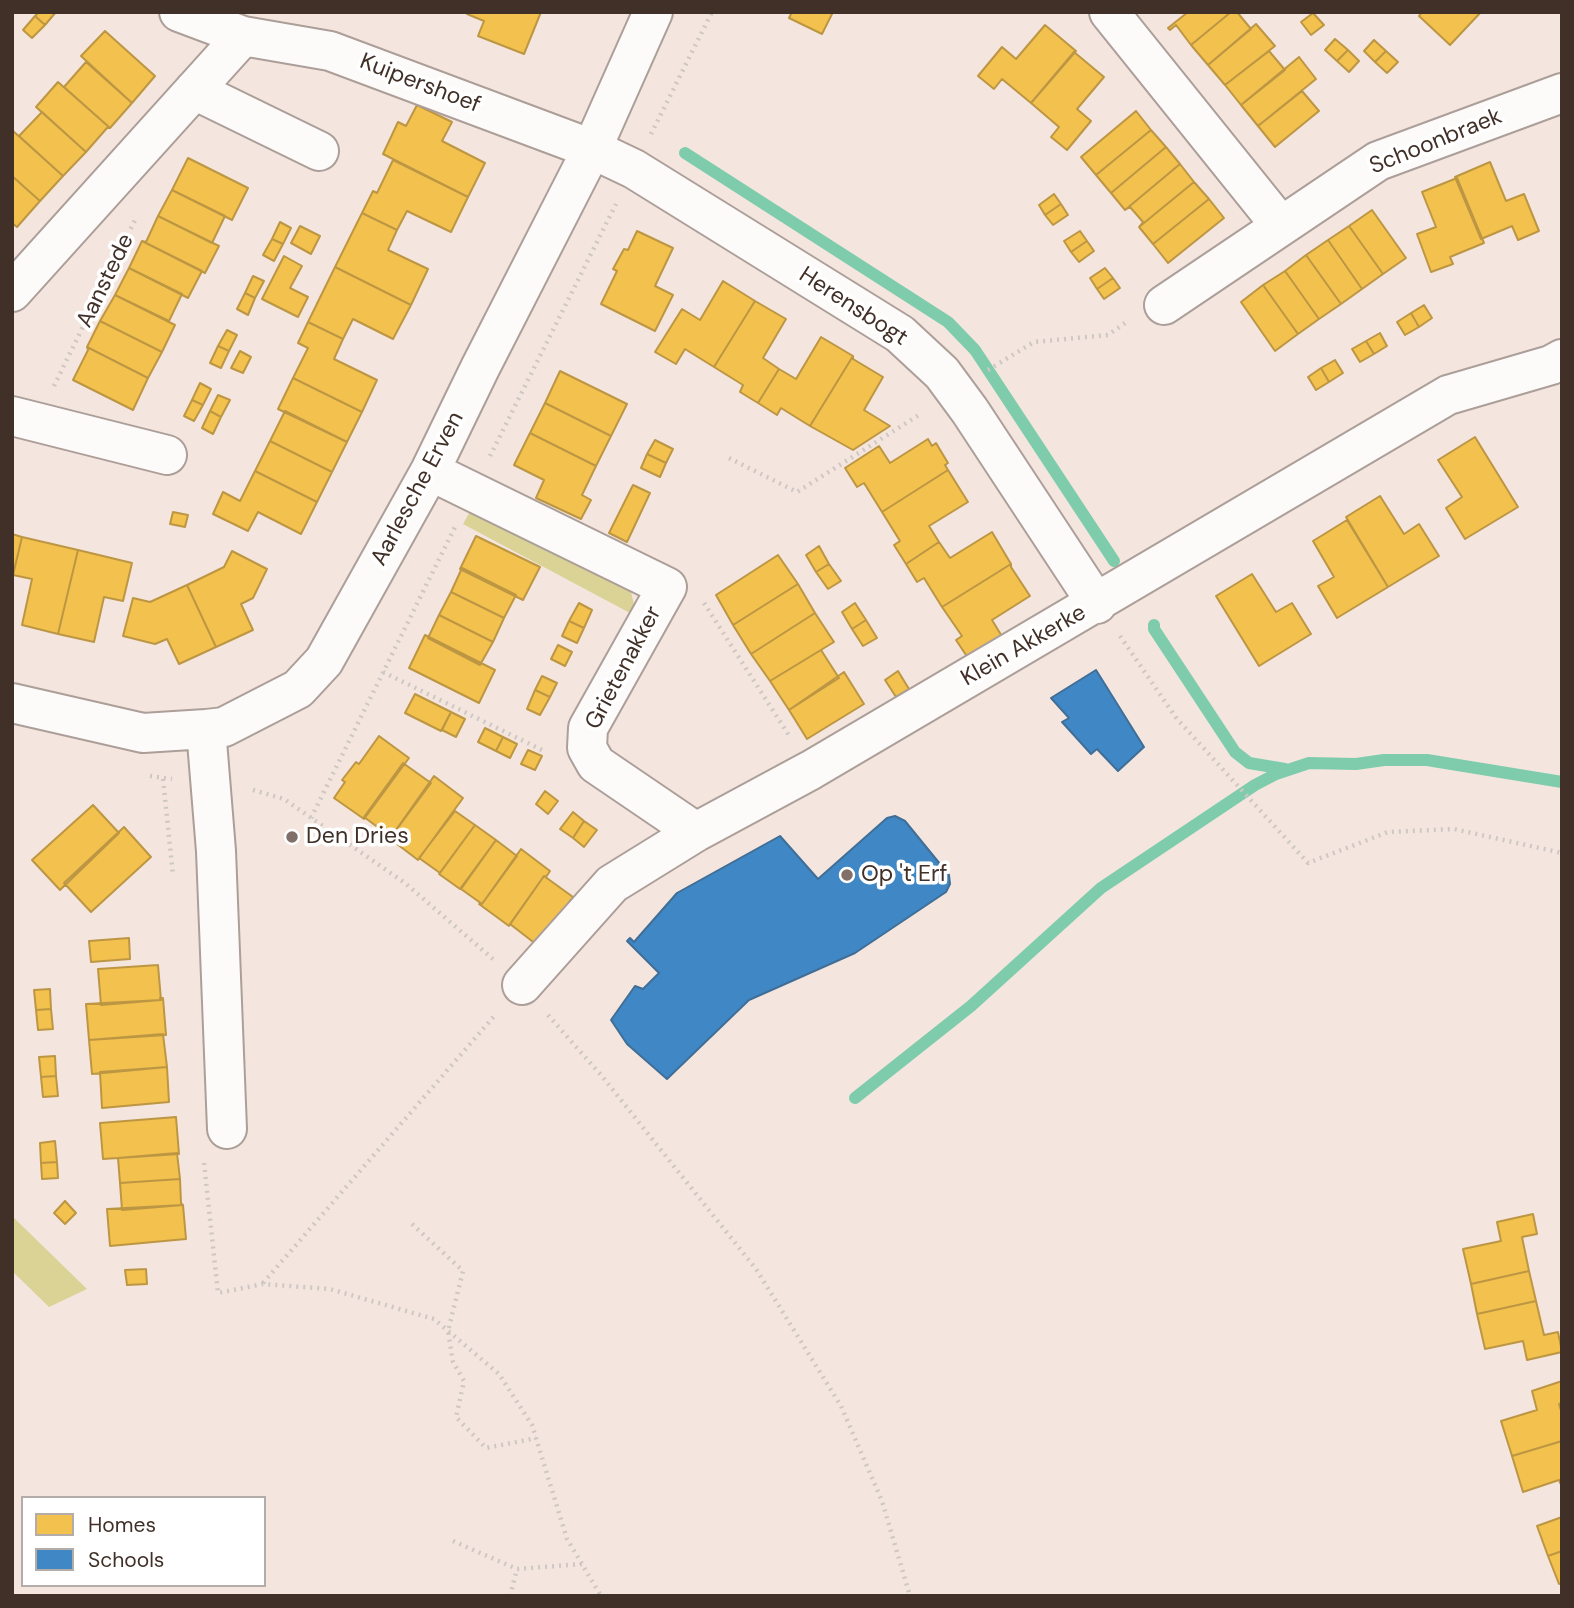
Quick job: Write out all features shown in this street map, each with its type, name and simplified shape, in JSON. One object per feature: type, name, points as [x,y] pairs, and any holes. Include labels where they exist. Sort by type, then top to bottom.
[{"type":"street","name":"Kuipershoef","points":[[179,12],[243,36],[330,51],[592,149]]},
{"type":"street","name":"Aarlesche Erven","points":[[12,703],[143,733],[224,727],[298,689],[324,661],[430,471],[592,149],[653,12]]},
{"type":"street","points":[[1109,12],[1281,226]]},
{"type":"street","points":[[12,292],[243,36]]},
{"type":"street","points":[[194,90],[319,151]]},
{"type":"street","name":"Schoonbraek","points":[[1164,305],[1378,161],[1562,93]]},
{"type":"street","name":"Herensbogt","points":[[592,149],[634,169],[900,334],[959,389],[970,411],[1097,604]]},
{"type":"street","name":"Klein Akkerke","points":[[522,985],[612,884],[696,832],[811,770],[1097,604],[1448,395],[1562,359]]},
{"type":"street","points":[[24,420],[167,455]]},
{"type":"street","name":"Grietenakker","points":[[430,471],[667,587],[588,728],[587,748],[596,764],[696,832]]},
{"type":"street","points":[[206,729],[216,851],[227,1129]]},
{"type":"path","points":[[634,169],[712,12]]},
{"type":"path","name":"Aanstede","points":[[24,420],[138,214]]},
{"type":"path","points":[[729,458],[797,492],[1034,342],[1108,335]]},
{"type":"path","points":[[700,596],[811,770]]},
{"type":"path","points":[[1097,604],[1177,719],[1308,863],[1388,832],[1454,829],[1560,852]]},
{"type":"path","points":[[383,672],[556,756],[587,748]]},
{"type":"path","points":[[210,779],[284,800],[405,883],[522,985],[601,1075],[756,1269],[841,1406],[882,1501],[910,1596]]},
{"type":"path","points":[[263,1284],[522,985]]},
{"type":"path","points":[[412,1224],[463,1271],[448,1331],[453,1362],[464,1381],[456,1417],[486,1448],[536,1438]]},
{"type":"path","points":[[218,1293],[263,1284],[330,1289],[434,1319],[499,1374],[532,1424],[567,1539],[601,1596]]},
{"type":"path","points":[[453,1541],[517,1569],[583,1564]]},
{"type":"path","points":[[510,1596],[517,1569]]},
{"type":"shaded area","points":[[472,508],[623,585],[631,592],[634,604],[630,613],[463,524]]},
{"type":"shaded area","points":[[12,1216],[87,1289],[49,1307],[12,1271]]},
{"type":"building: Homes","points":[[39,12],[56,12],[45,25],[35,16]]},
{"type":"building: Homes","points":[[467,12],[541,12],[524,54],[478,36],[484,21]]},
{"type":"building: Homes","points":[[792,12],[833,12],[822,34],[789,18]]},
{"type":"building: Homes","points":[[1188,12],[1231,12],[1191,45],[1176,25],[1170,30],[1168,28]]},
{"type":"building: Homes","points":[[1231,12],[1237,12],[1251,29],[1208,65],[1191,45]]},
{"type":"building: Homes","points":[[1422,12],[1481,12],[1450,45],[1419,16]]},
{"type":"building: Homes","points":[[1313,13],[1324,25],[1311,35],[1301,22]]},
{"type":"building: Homes","points":[[35,16],[45,25],[32,38],[23,30]]},
{"type":"building: Homes","points":[[1256,24],[1275,46],[1225,85],[1208,65]]},
{"type":"building: Homes","points":[[1045,25],[1076,51],[1031,103],[1002,79],[994,89],[978,76],[1002,47],[1016,59]]},
{"type":"building: Homes","points":[[105,31],[155,76],[132,103],[81,56]]},
{"type":"building: Homes","points":[[1335,39],[1348,50],[1337,61],[1325,50]]},
{"type":"building: Homes","points":[[1374,40],[1386,51],[1375,62],[1364,51]]},
{"type":"building: Homes","points":[[1348,50],[1359,61],[1349,72],[1337,61]]},
{"type":"building: Homes","points":[[1269,51],[1285,70],[1241,105],[1225,85]]},
{"type":"building: Homes","points":[[1386,51],[1398,62],[1387,73],[1375,62]]},
{"type":"building: Homes","points":[[1074,52],[1104,77],[1077,109],[1091,121],[1067,150],[1051,137],[1059,127],[1031,103]]},
{"type":"building: Homes","points":[[1299,57],[1316,79],[1258,126],[1241,105]]},
{"type":"building: Homes","points":[[86,62],[132,103],[110,128],[64,87]]},
{"type":"building: Homes","points":[[58,82],[110,128],[107,128],[86,152],[36,107]]},
{"type":"building: Homes","points":[[1302,91],[1319,111],[1275,147],[1258,126]]},
{"type":"building: Homes","points":[[417,105],[452,122],[442,141],[485,163],[468,197],[383,154],[398,122],[406,126]]},
{"type":"building: Homes","points":[[1136,111],[1151,130],[1096,175],[1081,157]]},
{"type":"building: Homes","points":[[42,112],[86,152],[63,176],[19,136]]},
{"type":"building: Homes","points":[[12,130],[63,176],[40,201],[12,176]]},
{"type":"building: Homes","points":[[1151,130],[1166,147],[1111,193],[1096,175]]},
{"type":"building: Homes","points":[[1166,147],[1180,164],[1125,210],[1111,193]]},
{"type":"building: Homes","points":[[188,158],[248,188],[232,220],[172,190]]},
{"type":"building: Homes","points":[[393,160],[468,197],[451,232],[407,211],[397,230],[362,213],[373,191],[377,193]]},
{"type":"building: Homes","points":[[1490,162],[1506,201],[1524,194],[1539,231],[1518,240],[1512,226],[1481,239],[1455,177]]},
{"type":"building: Homes","points":[[1180,164],[1194,182],[1139,227],[1143,222],[1130,207],[1125,210]]},
{"type":"building: Homes","points":[[12,176],[40,201],[17,227],[12,223]]},
{"type":"building: Homes","points":[[1457,178],[1484,243],[1450,257],[1453,264],[1431,272],[1417,234],[1436,227],[1422,192]]},
{"type":"building: Homes","points":[[1194,182],[1209,199],[1153,244],[1139,227]]},
{"type":"building: Homes","points":[[172,190],[225,216],[212,243],[158,216]]},
{"type":"building: Homes","points":[[1054,194],[1061,204],[1045,215],[1039,205]]},
{"type":"building: Homes","points":[[1209,199],[1224,218],[1168,263],[1153,244]]},
{"type":"building: Homes","points":[[1061,204],[1068,215],[1053,225],[1045,215]]},
{"type":"building: Homes","points":[[1372,210],[1406,258],[1383,274],[1349,226]]},
{"type":"building: Homes","points":[[362,213],[397,230],[388,250],[428,269],[411,305],[335,267]]},
{"type":"building: Homes","points":[[158,216],[219,246],[205,273],[142,241],[146,242]]},
{"type":"building: Homes","points":[[280,222],[291,228],[283,244],[272,239]]},
{"type":"building: Homes","points":[[300,226],[320,236],[311,254],[291,243]]},
{"type":"building: Homes","points":[[1349,226],[1383,274],[1362,289],[1328,240]]},
{"type":"building: Homes","points":[[637,231],[673,248],[655,286],[673,295],[655,331],[601,304],[617,271],[613,269],[624,249],[628,250]]},
{"type":"building: Homes","points":[[1080,231],[1087,241],[1071,252],[1064,241]]},
{"type":"building: Homes","points":[[272,239],[283,244],[274,261],[263,255]]},
{"type":"building: Homes","points":[[1328,240],[1362,289],[1341,304],[1306,255]]},
{"type":"building: Homes","points":[[142,241],[202,271],[188,298],[129,268]]},
{"type":"building: Homes","points":[[1087,241],[1094,251],[1079,262],[1071,252]]},
{"type":"building: Homes","points":[[1306,255],[1341,304],[1319,319],[1285,271]]},
{"type":"building: Homes","points":[[284,256],[302,266],[290,288],[308,297],[298,317],[262,299]]},
{"type":"building: Homes","points":[[335,267],[411,305],[393,339],[353,319],[343,339],[308,322]]},
{"type":"building: Homes","points":[[129,268],[182,294],[169,321],[115,295]]},
{"type":"building: Homes","points":[[1105,268],[1113,278],[1097,289],[1090,278]]},
{"type":"building: Homes","points":[[1285,271],[1319,319],[1298,334],[1263,285]]},
{"type":"building: Homes","points":[[253,276],[264,281],[255,298],[245,293]]},
{"type":"building: Homes","points":[[1113,278],[1120,288],[1104,299],[1097,289]]},
{"type":"building: Homes","points":[[723,281],[755,301],[714,367],[685,349],[676,364],[655,352],[682,309],[700,320]]},
{"type":"building: Homes","points":[[1263,285],[1298,334],[1275,351],[1241,302]]},
{"type":"building: Homes","points":[[245,293],[255,298],[248,315],[237,309]]},
{"type":"building: Homes","points":[[115,295],[175,325],[162,352],[100,321]]},
{"type":"building: Homes","points":[[755,301],[786,319],[763,358],[779,369],[758,403],[740,392],[743,385],[714,367]]},
{"type":"building: Homes","points":[[1424,305],[1432,318],[1419,327],[1411,313]]},
{"type":"building: Homes","points":[[1411,313],[1419,327],[1405,335],[1397,322]]},
{"type":"building: Homes","points":[[100,321],[162,352],[148,378],[87,347]]},
{"type":"building: Homes","points":[[308,322],[343,339],[334,359],[377,380],[362,412],[293,378],[308,348],[298,343]]},
{"type":"building: Homes","points":[[227,330],[237,335],[229,351],[218,346]]},
{"type":"building: Homes","points":[[1380,333],[1387,346],[1374,354],[1366,341]]},
{"type":"building: Homes","points":[[821,337],[853,356],[810,426],[781,408],[777,415],[758,403],[779,369],[796,379]]},
{"type":"building: Homes","points":[[1366,341],[1374,354],[1360,362],[1352,349]]},
{"type":"building: Homes","points":[[218,346],[229,351],[221,368],[210,363]]},
{"type":"building: Homes","points":[[87,347],[148,378],[133,410],[73,380]]},
{"type":"building: Homes","points":[[240,351],[251,357],[243,373],[231,368]]},
{"type":"building: Homes","points":[[853,356],[853,359],[883,377],[864,410],[890,426],[853,450],[810,426]]},
{"type":"building: Homes","points":[[1335,360],[1343,373],[1329,382],[1321,368]]},
{"type":"building: Homes","points":[[1321,368],[1329,382],[1316,390],[1308,377]]},
{"type":"building: Homes","points":[[560,371],[627,404],[611,436],[545,403]]},
{"type":"building: Homes","points":[[293,378],[362,412],[347,442],[278,409]]},
{"type":"building: Homes","points":[[200,383],[211,389],[203,405],[192,400]]},
{"type":"building: Homes","points":[[218,395],[230,400],[221,417],[210,411]]},
{"type":"building: Homes","points":[[192,400],[203,405],[194,421],[184,416]]},
{"type":"building: Homes","points":[[545,403],[611,436],[596,466],[530,433]]},
{"type":"building: Homes","points":[[210,411],[221,417],[213,434],[202,428]]},
{"type":"building: Homes","points":[[285,411],[347,442],[332,472],[270,441]]},
{"type":"building: Homes","points":[[530,433],[596,466],[582,495],[591,500],[581,519],[536,498],[544,480],[514,465]]},
{"type":"building: Homes","points":[[1475,437],[1518,507],[1465,539],[1446,508],[1462,497],[1438,460]]},
{"type":"building: Homes","points":[[928,439],[932,446],[936,443],[948,463],[945,465],[948,470],[882,512],[864,483],[857,487],[845,468],[879,446],[890,463]]},
{"type":"building: Homes","points":[[655,440],[673,449],[666,463],[647,454]]},
{"type":"building: Homes","points":[[270,441],[332,472],[317,502],[255,471]]},
{"type":"building: Homes","points":[[647,454],[666,463],[660,477],[641,468]]},
{"type":"building: Homes","points":[[948,470],[968,502],[929,526],[939,542],[906,564],[894,545],[900,541],[882,512]]},
{"type":"building: Homes","points":[[255,471],[317,502],[301,534],[258,512],[248,531],[213,514],[223,492],[240,501]]},
{"type":"building: Homes","points":[[633,485],[650,493],[627,542],[609,533]]},
{"type":"building: Homes","points":[[1380,496],[1404,534],[1419,524],[1439,556],[1388,587],[1346,517]]},
{"type":"building: Homes","points":[[173,512],[188,515],[185,527],[170,524]]},
{"type":"building: Homes","points":[[1347,520],[1388,587],[1337,618],[1318,586],[1334,577],[1313,541]]},
{"type":"building: Homes","points":[[992,532],[1011,564],[942,607],[924,578],[917,582],[906,564],[939,542],[950,558]]},
{"type":"building: Homes","points":[[12,534],[22,537],[13,575],[12,574]]},
{"type":"building: Homes","points":[[476,536],[540,567],[523,600],[460,569]]},
{"type":"building: Homes","points":[[22,537],[78,550],[58,634],[22,625],[32,579],[13,575]]},
{"type":"building: Homes","points":[[819,546],[829,564],[816,572],[806,555]]},
{"type":"building: Homes","points":[[78,550],[132,563],[123,601],[104,597],[94,642],[58,634]]},
{"type":"building: Homes","points":[[232,551],[267,569],[253,598],[241,604],[253,630],[216,647],[187,585],[224,567]]},
{"type":"building: Homes","points":[[778,555],[798,584],[733,625],[716,595]]},
{"type":"building: Homes","points":[[829,564],[841,581],[828,589],[816,572]]},
{"type":"building: Homes","points":[[1011,564],[1030,596],[992,620],[1003,638],[968,658],[956,640],[962,636],[942,607]]},
{"type":"building: Homes","points":[[462,568],[516,595],[504,618],[451,592]]},
{"type":"building: Homes","points":[[1252,574],[1276,612],[1292,603],[1311,634],[1259,666],[1216,596]]},
{"type":"building: Homes","points":[[798,584],[815,613],[751,654],[733,625]]},
{"type":"building: Homes","points":[[187,585],[216,647],[179,664],[167,639],[155,644],[123,636],[133,598],[150,602]]},
{"type":"building: Homes","points":[[451,592],[504,618],[493,642],[439,615]]},
{"type":"building: Homes","points":[[579,603],[592,610],[584,628],[569,621]]},
{"type":"building: Homes","points":[[855,603],[866,620],[852,629],[842,612]]},
{"type":"building: Homes","points":[[815,613],[834,642],[770,681],[751,654]]},
{"type":"building: Homes","points":[[439,615],[493,642],[480,665],[428,638]]},
{"type":"building: Homes","points":[[866,620],[877,638],[863,646],[852,629]]},
{"type":"building: Homes","points":[[569,621],[584,628],[577,643],[562,636]]},
{"type":"building: Homes","points":[[425,635],[495,670],[479,703],[409,668]]},
{"type":"building: Homes","points":[[558,645],[572,652],[565,666],[551,659]]},
{"type":"building: Homes","points":[[821,650],[839,678],[789,710],[770,681]]},
{"type":"building: Homes","points":[[898,671],[909,689],[896,697],[885,680]]},
{"type":"building: Homes","points":[[844,672],[864,704],[807,739],[789,710]]},
{"type":"building: Homes","points":[[542,676],[557,683],[550,697],[535,690]]},
{"type":"building: Homes","points":[[535,690],[550,697],[540,715],[527,709]]},
{"type":"building: Homes","points":[[415,694],[451,712],[441,731],[405,713]]},
{"type":"building: Homes","points":[[451,712],[465,719],[456,737],[442,730]]},
{"type":"building: Homes","points":[[485,728],[503,737],[496,751],[478,742]]},
{"type":"building: Homes","points":[[379,736],[409,758],[364,819],[334,798],[345,782],[342,780],[356,762],[359,764]]},
{"type":"building: Homes","points":[[503,737],[517,744],[510,758],[496,751]]},
{"type":"building: Homes","points":[[528,750],[542,756],[535,770],[521,764]]},
{"type":"building: Homes","points":[[403,763],[431,783],[391,837],[364,817]]},
{"type":"building: Homes","points":[[434,776],[463,798],[418,860],[389,838]]},
{"type":"building: Homes","points":[[545,791],[558,801],[548,814],[536,804]]},
{"type":"building: Homes","points":[[93,805],[119,833],[60,890],[32,860]]},
{"type":"building: Homes","points":[[455,811],[475,825],[440,873],[419,858]]},
{"type":"building: Homes","points":[[573,812],[584,821],[573,838],[560,829]]},
{"type":"building: Homes","points":[[584,821],[597,830],[584,847],[573,838]]},
{"type":"building: Homes","points":[[475,825],[496,840],[460,889],[439,874]]},
{"type":"building: Homes","points":[[124,827],[151,857],[91,912],[64,883]]},
{"type":"building: Homes","points":[[496,840],[517,856],[482,904],[461,889]]},
{"type":"building: Homes","points":[[521,849],[550,871],[509,926],[479,904],[482,904]]},
{"type":"building: Homes","points":[[544,876],[573,897],[537,945],[510,924]]},
{"type":"building: Homes","points":[[129,938],[130,959],[91,962],[89,941]]},
{"type":"building: Homes","points":[[158,965],[161,1000],[101,1005],[98,969]]},
{"type":"building: Homes","points":[[50,989],[51,1009],[36,1010],[34,990]]},
{"type":"building: Homes","points":[[160,998],[163,998],[166,1035],[89,1040],[86,1004],[161,1000]]},
{"type":"building: Homes","points":[[51,1009],[53,1029],[38,1030],[36,1010]]},
{"type":"building: Homes","points":[[163,1034],[167,1067],[92,1074],[89,1040]]},
{"type":"building: Homes","points":[[55,1056],[56,1076],[41,1077],[39,1057]]},
{"type":"building: Homes","points":[[167,1067],[169,1102],[102,1108],[100,1072]]},
{"type":"building: Homes","points":[[56,1076],[58,1096],[43,1097],[41,1077]]},
{"type":"building: Homes","points":[[176,1117],[179,1154],[103,1159],[100,1123]]},
{"type":"building: Homes","points":[[55,1141],[57,1162],[41,1163],[40,1143]]},
{"type":"building: Homes","points":[[177,1153],[180,1179],[120,1183],[118,1158]]},
{"type":"building: Homes","points":[[57,1162],[58,1178],[42,1179],[41,1163]]},
{"type":"building: Homes","points":[[180,1179],[183,1205],[122,1210],[120,1183]]},
{"type":"building: Homes","points":[[65,1201],[76,1213],[65,1224],[54,1213]]},
{"type":"building: Homes","points":[[183,1205],[186,1239],[110,1246],[107,1209]]},
{"type":"building: Homes","points":[[1533,1214],[1537,1234],[1522,1237],[1529,1271],[1471,1284],[1463,1249],[1501,1241],[1497,1222]]},
{"type":"building: Homes","points":[[146,1269],[147,1284],[127,1285],[125,1270]]},
{"type":"building: Homes","points":[[1529,1271],[1536,1301],[1477,1314],[1471,1284]]},
{"type":"building: Homes","points":[[1536,1301],[1544,1335],[1558,1332],[1562,1352],[1527,1360],[1523,1341],[1485,1349],[1477,1314]]},
{"type":"building: Homes","points":[[1562,1381],[1562,1403],[1559,1404],[1562,1414],[1562,1441],[1512,1456],[1501,1421],[1537,1410],[1532,1391]]},
{"type":"building: Homes","points":[[1562,1441],[1562,1487],[1559,1480],[1523,1492],[1512,1456]]},
{"type":"building: Homes","points":[[1562,1517],[1562,1551],[1548,1556],[1537,1526]]},
{"type":"building: Homes","points":[[1562,1551],[1562,1583],[1559,1584],[1548,1556]]},
{"type":"building: Schools","points":[[1096,670],[1144,747],[1118,771],[1097,749],[1091,754],[1062,722],[1069,718],[1051,698]]},
{"type":"building: Schools","points":[[895,816],[905,821],[949,875],[950,884],[946,892],[855,953],[749,1000],[667,1079],[627,1044],[611,1020],[635,986],[643,989],[659,973],[627,941],[630,938],[634,942],[677,893],[780,836],[818,879],[887,818]]},
{"type":"waterway","points":[[685,153],[948,322],[975,350],[1114,561]]},
{"type":"waterway","points":[[1154,625],[1154,629],[1235,752],[1249,763],[1285,769]]},
{"type":"waterway","points":[[855,1098],[971,1006],[1101,888],[1255,785],[1276,774],[1309,763],[1356,764],[1384,760],[1427,760],[1562,782]]},
{"type":"place","name":"Den Dries","points":[[292,837]]},
{"type":"place","name":"Op 't Erf","points":[[847,875]]}]
